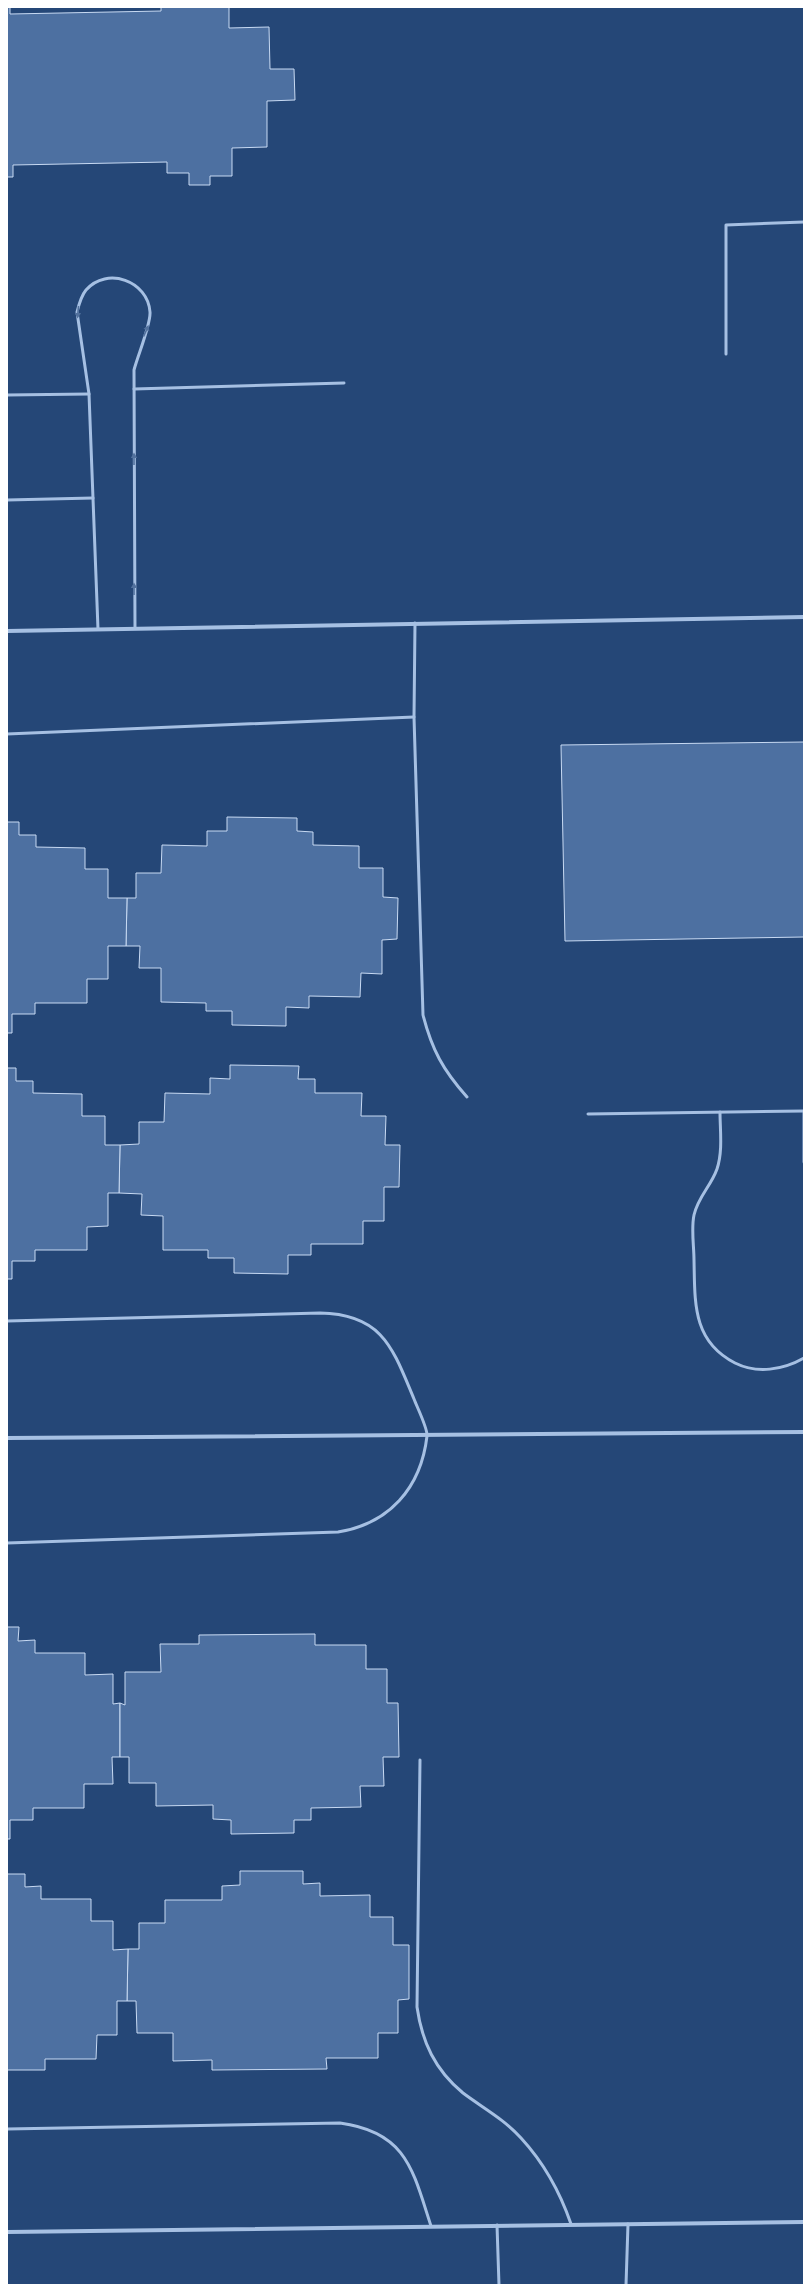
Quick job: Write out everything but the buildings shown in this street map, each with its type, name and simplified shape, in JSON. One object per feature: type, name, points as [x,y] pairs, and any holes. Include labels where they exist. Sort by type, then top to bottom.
[{"type":"street","points":[[7,631],[804,617]]},
{"type":"street","points":[[7,1438],[804,1432]]},
{"type":"street","points":[[7,2232],[804,2222]]},
{"type":"lane","points":[[726,354],[726,225],[804,222]]},
{"type":"lane","points":[[98,629],[89,394],[77,312],[80,300],[86,290],[96,282],[107,278],[120,278],[131,282],[141,289],[148,300],[150,312],[149,324],[138,352],[134,388],[134,628]]},
{"type":"lane","points":[[134,388],[344,383]]},
{"type":"lane","points":[[7,395],[89,394]]},
{"type":"lane","points":[[7,500],[93,498]]},
{"type":"lane","points":[[414,624],[414,717],[423,1015],[429,1038],[438,1060],[451,1079],[467,1097]]},
{"type":"lane","points":[[7,734],[414,717]]},
{"type":"lane","points":[[588,1114],[804,1111],[804,1162]]},
{"type":"lane","points":[[720,1112],[720,1160],[713,1179],[701,1196],[694,1216],[695,1301],[697,1317],[704,1333],[713,1347],[726,1358],[740,1366],[774,1370],[791,1366],[804,1358]]},
{"type":"lane","points":[[7,1321],[337,1313],[368,1325],[381,1335],[392,1348],[428,1434],[418,1469],[404,1496],[382,1517],[354,1530],[338,1532],[7,1543]]},
{"type":"lane","points":[[420,1760],[416,2007],[426,2046],[436,2064],[449,2080],[502,2120],[521,2137],[537,2157],[563,2200],[571,2224]]},
{"type":"lane","points":[[7,2129],[340,2123],[356,2125],[371,2130],[385,2138],[407,2161],[431,2226]]},
{"type":"lane","points":[[626,2285],[628,2224]]},
{"type":"lane","points":[[497,2225],[498,2285]]}]
